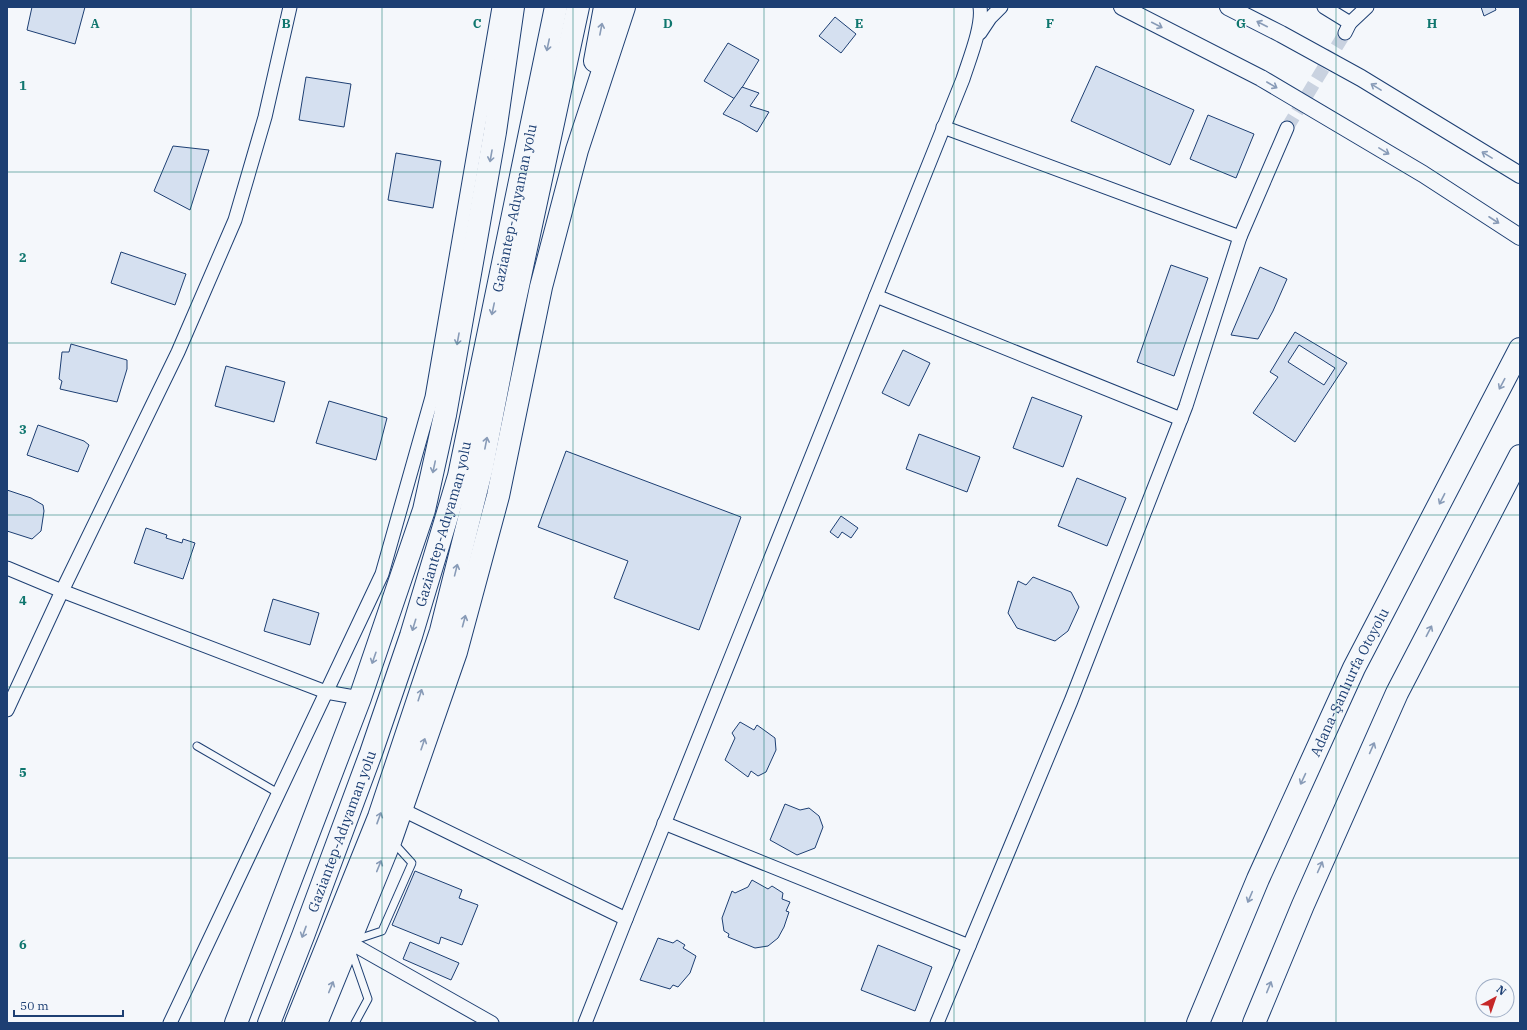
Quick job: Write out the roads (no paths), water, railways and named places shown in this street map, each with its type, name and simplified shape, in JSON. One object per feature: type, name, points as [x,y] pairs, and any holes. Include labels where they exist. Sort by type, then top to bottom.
[{"type":"highway","points":[[236,1023],[360,698],[424,510],[445,415],[495,132],[513,7]]},
{"type":"highway","points":[[495,132],[527,7]]},
{"type":"highway","name":"Gaziantep-Adıyaman yolu","points":[[269,1023],[303,936],[411,636],[459,476],[556,7]]},
{"type":"highway","name":"Gaziantep-Adıyaman yolu","points":[[296,1023],[380,817],[441,631],[482,467],[510,324],[578,7]]},
{"type":"highway","points":[[316,1023],[391,839],[456,652],[498,496],[541,287],[577,150],[620,9]]},
{"type":"highway","name":"Adana-Şanlıurfa Otoyolu","points":[[1198,1023],[1258,879],[1354,668],[1520,349]]},
{"type":"highway","points":[[1254,1023],[1303,905],[1397,693],[1520,456]]},
{"type":"street","points":[[7,710],[62,591],[178,352],[235,220],[265,117],[290,7]]},
{"type":"street","points":[[170,1023],[382,574],[432,397],[499,7]]},
{"type":"street","points":[[586,1023],[664,823],[876,296],[942,127],[963,79],[975,41],[981,14],[980,7]]},
{"type":"street","points":[[975,41],[990,18],[1001,7]]},
{"type":"street","points":[[1122,7],[1274,86],[1416,170],[1520,237]]},
{"type":"street","points":[[1228,7],[1361,78],[1520,175]]},
{"type":"street","points":[[1324,7],[1347,28],[1367,7]]},
{"type":"street","points":[[942,127],[1240,237]]},
{"type":"street","points":[[937,1023],[1071,701],[1181,419],[1240,237],[1287,128]]},
{"type":"street","points":[[876,296],[1181,419]]},
{"type":"street","points":[[7,568],[62,591],[326,692],[360,698]]},
{"type":"street","points":[[401,809],[626,919]]},
{"type":"street","points":[[664,823],[969,946]]},
{"type":"street","points":[[349,942],[492,1023]]},
{"type":"lane","points":[[197,746],[278,793]]},
{"type":"lane","points":[[355,1023],[368,999],[349,942],[382,931],[412,862],[391,839]]},
{"type":"tunnel","points":[[1287,128],[1345,33]]}]
